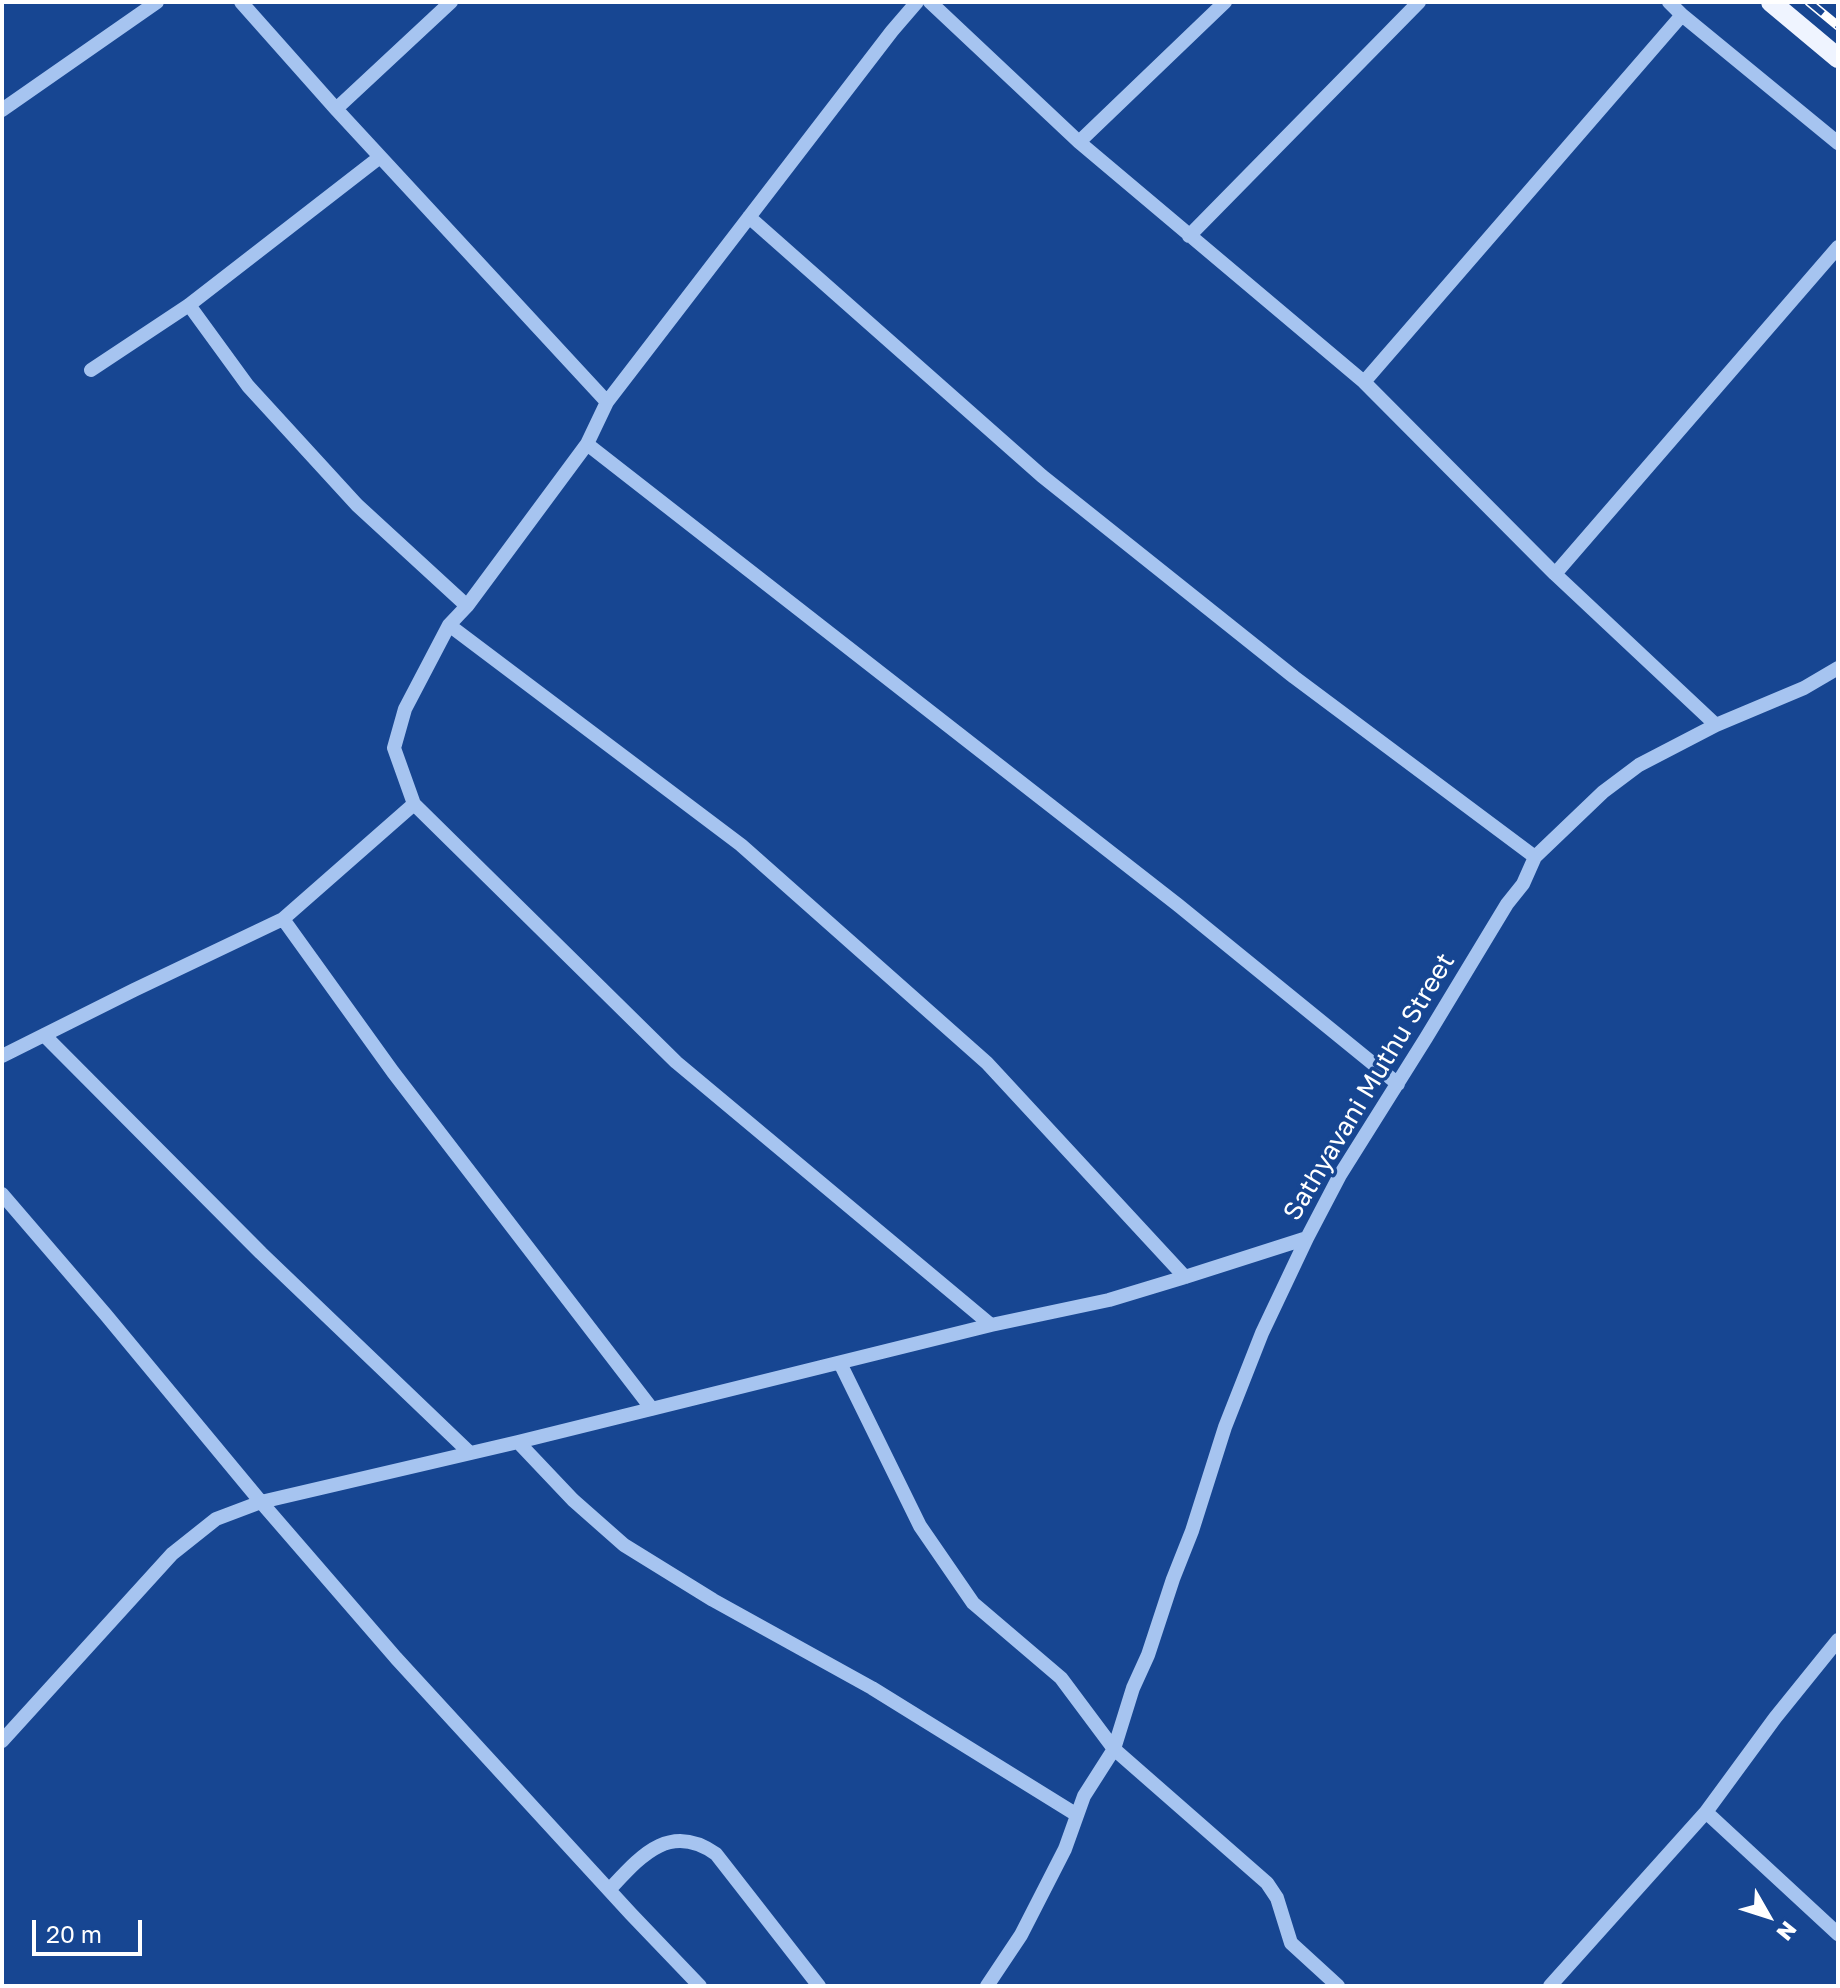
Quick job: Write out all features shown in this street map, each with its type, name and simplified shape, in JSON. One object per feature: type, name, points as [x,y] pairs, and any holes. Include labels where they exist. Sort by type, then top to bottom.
[{"type":"main road","points":[[1771,2],[1838,58]]},
{"type":"street","points":[[4,104],[157,2]]},
{"type":"street","points":[[241,2],[607,402]]},
{"type":"street","points":[[336,109],[451,2]]},
{"type":"street","points":[[917,2],[607,402],[587,444],[467,606],[449,625],[405,709],[394,748],[414,804],[676,1062],[991,1325]]},
{"type":"street","points":[[930,2],[1079,142],[1364,382],[1555,574],[1716,725]]},
{"type":"street","points":[[1079,142],[1225,2]]},
{"type":"street","points":[[1189,236],[1419,2]]},
{"type":"street","points":[[1669,2],[1838,143]]},
{"type":"street","points":[[1364,382],[1682,15]]},
{"type":"street","points":[[91,370],[189,305],[380,157]]},
{"type":"street","points":[[749,217],[1042,476],[1294,677],[1535,857]]},
{"type":"street","points":[[1555,574],[1838,247]]},
{"type":"street","points":[[189,305],[248,386],[357,505],[467,606]]},
{"type":"street","points":[[587,444],[1165,895],[1398,1084]]},
{"type":"street","points":[[449,625],[741,845],[987,1063],[1185,1277]]},
{"type":"street","name":"Sathyavani Muthu Street","points":[[987,1986],[1041,1899],[1065,1849],[1084,1796],[1114,1749],[1133,1688],[1148,1655],[1192,1531],[1225,1427],[1262,1333],[1307,1238],[1340,1175],[1507,904],[1523,884],[1535,857],[1603,792],[1639,765],[1716,725],[1804,688],[1838,668]]},
{"type":"street","points":[[2,1056],[283,919],[414,804]]},
{"type":"street","points":[[283,919],[393,1072],[652,1409]]},
{"type":"street","points":[[44,1035],[261,1253],[470,1453]]},
{"type":"street","points":[[2,1194],[396,1658],[696,1985]]},
{"type":"street","points":[[2,1741],[172,1554],[216,1519],[261,1502],[991,1325],[1109,1300],[1307,1238]]},
{"type":"street","points":[[840,1363],[920,1526],[973,1603],[1061,1678],[1114,1749],[1267,1883],[1277,1898],[1291,1943],[1338,1986]]},
{"type":"street","points":[[518,1442],[573,1500],[624,1545],[713,1600],[872,1688],[1077,1815]]},
{"type":"street","points":[[1550,1986],[1706,1812],[1775,1718],[1838,1640]]},
{"type":"street","points":[[1706,1812],[1838,1934]]},
{"type":"street","points":[[609,1890],[646,1852],[666,1842],[701,1844],[716,1854],[819,1986]]},
{"type":"railway","points":[[1809,2],[1838,26]]}]
